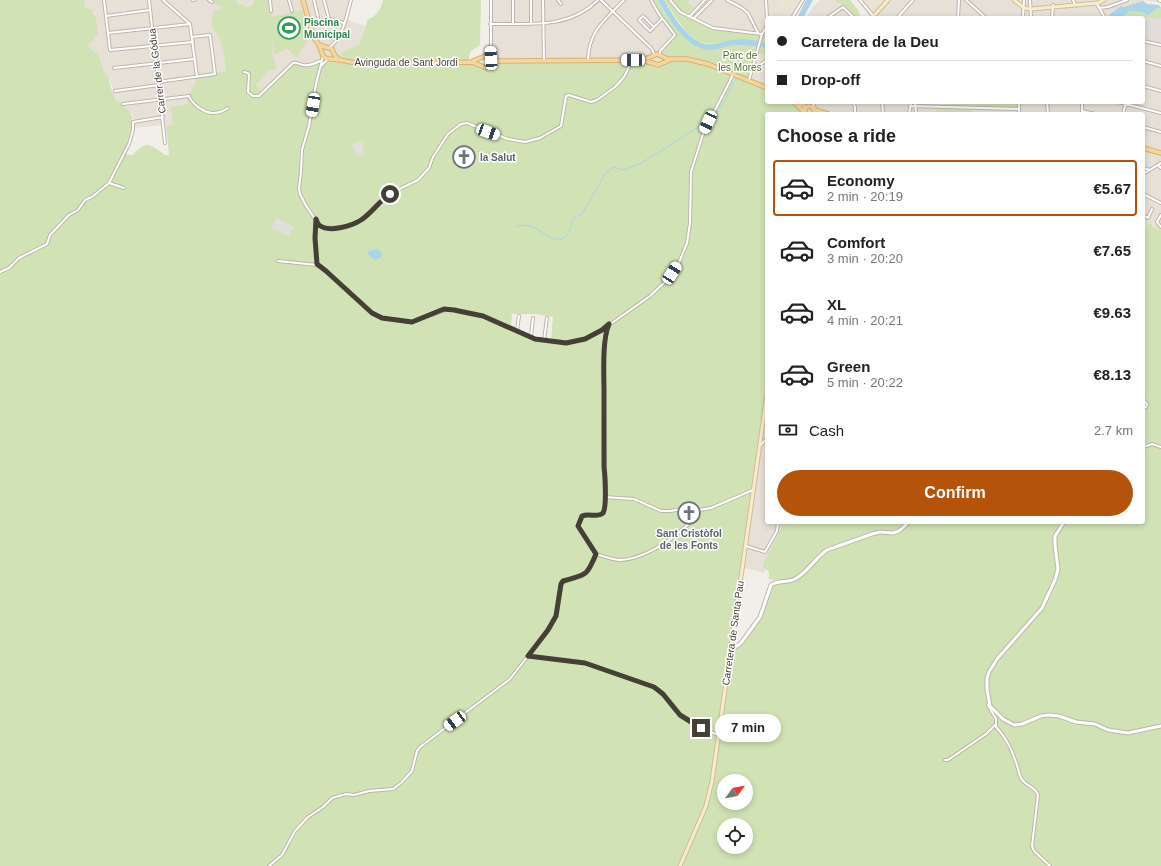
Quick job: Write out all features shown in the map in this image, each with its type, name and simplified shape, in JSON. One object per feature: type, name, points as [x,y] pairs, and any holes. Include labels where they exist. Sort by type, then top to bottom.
[{"type":"main road","points":[[303,0],[313,36],[319,45],[322,54],[325,58],[329,59],[334,54],[333,50],[319,45]]},
{"type":"main road","points":[[875,16],[888,0]]},
{"type":"main road","points":[[1014,0],[1023,8],[1031,9],[1098,2],[1104,0]]},
{"type":"main road","points":[[322,54],[327,48]]},
{"type":"main road","name":"Avinguda de Sant Jordi","points":[[334,54],[340,60]]},
{"type":"main road","points":[[654,55],[652,61],[655,64]]},
{"type":"main road","points":[[642,60],[654,55],[673,59],[700,61],[765,87]]},
{"type":"main road","points":[[498,61],[486,68],[481,64],[482,57],[489,56],[491,59],[498,61],[642,60],[655,64],[661,64],[673,59]]},
{"type":"main road","points":[[661,56],[663,60],[661,64]]},
{"type":"main road","name":"Avinguda de Sant Jordi","points":[[472,62],[482,57]]},
{"type":"main road","name":"Avinguda de Sant Jordi","points":[[329,59],[351,63],[472,62],[481,64]]},
{"type":"main road","points":[[491,59],[491,64]]},
{"type":"main road","points":[[796,104],[803,112]]},
{"type":"main road","points":[[802,104],[812,106],[814,111]]},
{"type":"main road","points":[[804,112],[810,104]]},
{"type":"main road","points":[[1145,149],[1161,153]]},
{"type":"main road","name":"Carretera de Santa Pau","points":[[680,866],[710,794],[765,409]]},
{"type":"street","points":[[105,0],[104,4],[110,50],[192,42]]},
{"type":"street","name":"Carrer de la Gódua","points":[[149,0],[165,143]]},
{"type":"street","points":[[163,0],[190,24],[197,77]]},
{"type":"street","points":[[270,0],[271,11]]},
{"type":"street","points":[[289,0],[292,11]]},
{"type":"street","points":[[314,0],[319,22]]},
{"type":"street","points":[[324,0],[329,19]]},
{"type":"street","points":[[327,48],[335,42],[344,23],[351,0]]},
{"type":"street","points":[[491,0],[491,59]]},
{"type":"street","points":[[513,0],[513,23]]},
{"type":"street","points":[[531,0],[531,23]]},
{"type":"street","points":[[543,0],[544,61]]},
{"type":"street","points":[[558,0],[561,4]]},
{"type":"street","points":[[490,24],[556,22],[573,17],[588,9],[598,0]]},
{"type":"street","points":[[601,0],[652,49],[654,55]]},
{"type":"street","points":[[588,60],[590,40],[598,26],[624,0]]},
{"type":"street","points":[[650,0],[662,19],[675,35],[660,51],[661,56]]},
{"type":"street","points":[[670,0],[678,10],[716,29],[765,33]]},
{"type":"street","points":[[690,16],[705,0]]},
{"type":"street","points":[[694,18],[712,0]]},
{"type":"street","points":[[727,0],[748,12],[758,33]]},
{"type":"street","points":[[766,0],[767,16]]},
{"type":"street","points":[[793,16],[803,0]]},
{"type":"street","points":[[860,0],[872,16]]},
{"type":"street","points":[[899,16],[913,0]]},
{"type":"street","points":[[958,16],[959,0]]},
{"type":"street","points":[[966,0],[984,16]]},
{"type":"street","points":[[1022,16],[1024,0]]},
{"type":"street","points":[[1030,0],[1031,16]]},
{"type":"street","points":[[1073,0],[1075,4]]},
{"type":"street","points":[[1099,8],[1107,8],[1127,0]]},
{"type":"street","points":[[1098,2],[1099,8],[1104,16]]},
{"type":"street","points":[[1052,16],[1053,6]]},
{"type":"street","points":[[830,16],[842,7],[852,16]]},
{"type":"street","points":[[106,16],[150,10]]},
{"type":"street","points":[[654,27],[643,16],[639,20],[649,31],[654,27],[662,19]]},
{"type":"street","points":[[309,24],[329,19],[344,23]]},
{"type":"street","points":[[108,33],[190,24]]},
{"type":"street","points":[[749,80],[762,34],[765,29]]},
{"type":"street","points":[[158,82],[215,74],[210,35],[192,37]]},
{"type":"street","points":[[1145,41],[1161,45]]},
{"type":"street","points":[[482,57],[490,46]]},
{"type":"street","points":[[322,54],[309,126],[302,150],[301,172],[298,189],[305,204],[319,225],[334,229],[352,225],[362,220],[385,198],[418,180],[429,168],[433,156],[448,134],[464,123],[508,139],[525,142],[530,141],[553,131],[560,126],[566,96],[569,95],[591,102],[597,100],[615,87],[624,77],[633,60]]},
{"type":"street","points":[[114,68],[195,59]]},
{"type":"street","points":[[320,67],[329,59]]},
{"type":"street","points":[[244,72],[248,73],[249,76],[248,92],[253,96],[259,96],[293,63],[298,62],[304,65],[314,64],[321,60]]},
{"type":"street","points":[[752,71],[765,61]]},
{"type":"street","points":[[1145,62],[1161,66]]},
{"type":"street","points":[[314,64],[320,67]]},
{"type":"street","points":[[278,261],[317,264],[372,313],[382,318],[412,322],[448,309],[477,314],[535,339],[566,343],[585,339],[602,330],[650,296],[668,279],[678,265],[688,243],[691,172],[704,131],[733,73]]},
{"type":"street","points":[[115,91],[159,85]]},
{"type":"street","points":[[1145,86],[1161,90]]},
{"type":"street","points":[[123,104],[189,96],[195,105],[212,113],[228,108]]},
{"type":"street","points":[[910,112],[911,106],[1019,109],[1019,104]]},
{"type":"street","points":[[1082,104],[1082,111],[1086,112]]},
{"type":"street","points":[[1130,104],[1161,113]]},
{"type":"street","points":[[916,106],[916,112]]},
{"type":"street","points":[[0,272],[9,268],[19,258],[47,244],[50,235],[70,215],[78,210],[85,200],[92,197],[109,183],[129,144],[133,130],[133,122],[135,120],[163,116]]},
{"type":"street","points":[[1145,128],[1161,132]]},
{"type":"street","points":[[1145,173],[1161,163]]},
{"type":"street","points":[[1158,165],[1161,168]]},
{"type":"street","points":[[1145,169],[1150,170]]},
{"type":"street","points":[[109,183],[124,188]]},
{"type":"street","points":[[1145,195],[1161,203]]},
{"type":"street","points":[[1145,216],[1148,218],[1152,209]]},
{"type":"street","points":[[1161,215],[1157,222],[1161,227]]},
{"type":"street","points":[[316,219],[315,238],[317,264]]},
{"type":"street","points":[[517,330],[519,316]]},
{"type":"street","points":[[530,337],[533,318]]},
{"type":"street","points":[[544,340],[547,318]]},
{"type":"street","points":[[609,324],[606,337],[604,372],[604,511],[602,514],[598,515],[585,514],[578,523],[579,530],[596,554],[621,560],[647,553],[675,536],[686,528],[699,510]]},
{"type":"street","points":[[760,446],[765,440]]},
{"type":"street","points":[[1145,446],[1152,444],[1161,447]]},
{"type":"street","points":[[605,497],[634,500],[661,510],[670,511],[688,508],[699,510],[711,508],[754,490]]},
{"type":"street","points":[[746,546],[766,552],[776,531],[778,524]]},
{"type":"street","points":[[731,647],[742,643],[760,616],[771,585],[778,582],[795,579],[827,550],[872,534],[880,532],[893,533],[900,531],[907,524]]},
{"type":"street","points":[[945,760],[948,760],[995,725],[996,719],[988,705],[987,678],[990,669],[1042,608],[1056,580],[1058,569],[1054,545],[1055,536],[1063,524]]},
{"type":"street","points":[[270,866],[282,855],[295,831],[308,817],[323,807],[332,798],[346,794],[354,795],[369,791],[393,789],[411,774],[414,768],[417,750],[420,747],[508,682],[545,634],[556,616],[561,584],[563,581],[580,577],[586,573],[591,567],[596,554]]},
{"type":"street","points":[[528,656],[585,663],[654,687],[663,694],[680,715],[701,728],[719,735]]},
{"type":"street","points":[[989,703],[997,714],[1014,725],[1024,723],[1041,716],[1049,715],[1059,716],[1076,722],[1094,724],[1108,730],[1128,733],[1161,726]]},
{"type":"street","points":[[995,725],[1002,734],[1015,760],[1022,780],[1026,785],[1037,792],[1038,796],[1032,846],[1050,866]]},
{"type":"shaded area","points":[[84,0],[213,0],[213,2],[228,0],[352,0],[346,20],[365,26],[360,45],[346,59],[328,59],[323,66],[260,99],[220,35],[230,71],[208,75],[173,124],[134,128],[132,114],[118,102],[114,95],[111,82],[86,49],[97,34],[95,13],[85,7]]},
{"type":"shaded area","points":[[489,0],[652,0],[660,14],[676,34],[685,42],[756,47],[763,55],[765,54],[765,89],[696,62],[689,61],[669,62],[657,68],[644,62],[491,69]]},
{"type":"shaded area","points":[[668,0],[805,0],[795,16],[765,16],[765,36],[763,36],[716,30],[681,14]]},
{"type":"shaded area","points":[[778,0],[802,0],[797,8],[778,8]]},
{"type":"shaded area","points":[[820,0],[834,0],[854,16],[807,16],[812,8]]},
{"type":"shaded area","points":[[857,0],[1145,0],[1124,7],[1121,6],[1111,12],[1108,16],[869,16]]},
{"type":"shaded area","points":[[863,0],[886,0],[874,13]]},
{"type":"shaded area","points":[[1145,0],[1161,0],[1161,3],[1157,1]]},
{"type":"shaded area","points":[[1145,18],[1161,18],[1161,44],[1145,40]]},
{"type":"shaded area","points":[[1145,40],[1161,44],[1161,230],[1155,229],[1153,227],[1154,224],[1149,223],[1145,230],[1145,112],[798,112],[792,104],[1145,104]]},
{"type":"shaded area","points":[[362,141],[364,154],[358,157],[352,145]]},
{"type":"shaded area","points":[[277,218],[294,227],[289,236],[271,228]]},
{"type":"shaded area","points":[[765,379],[765,524],[781,524],[764,573],[738,566]]},
{"type":"green space","points":[[0,0],[84,0],[85,7],[94,14],[96,18],[98,34],[88,46],[99,56],[104,72],[109,78],[110,86],[116,100],[130,112],[132,117],[131,130],[124,154],[133,155],[145,145],[149,145],[165,155],[169,155],[166,125],[173,124],[171,107],[188,104],[186,94],[189,94],[196,83],[195,78],[198,78],[200,75],[208,75],[226,71],[224,52],[218,36],[211,25],[213,11],[219,10],[222,5],[216,5],[212,2],[213,0],[235,0],[239,5],[241,4],[245,7],[250,7],[254,0],[268,0],[269,10],[271,10],[272,17],[302,10],[309,39],[296,57],[287,49],[274,55],[273,41],[272,53],[277,70],[270,70],[256,85],[262,91],[274,78],[293,62],[307,65],[318,59],[325,64],[331,61],[339,62],[341,53],[359,45],[368,19],[378,12],[383,0],[481,0],[480,45],[470,52],[468,64],[475,65],[486,70],[501,64],[642,62],[657,68],[671,61],[694,62],[720,70],[765,89],[765,104],[796,105],[801,112],[765,112],[765,396],[730,643],[738,644],[747,634],[759,616],[767,591],[773,583],[778,581],[769,579],[769,572],[763,567],[763,564],[781,528],[781,524],[1145,524],[1145,229],[1149,223],[1153,224],[1152,226],[1156,229],[1161,230],[1161,866],[0,866]],"holes":[[[512,314],[535,314],[553,317],[551,340],[538,338],[511,326]]]},
{"type":"green space","name":"Parc de les Mores","points":[[652,0],[658,0],[678,31],[693,44],[701,48],[712,50],[733,45],[744,45],[765,48],[765,54],[755,52],[749,79],[693,57],[668,56],[663,54],[662,51],[676,35],[660,14]]},
{"type":"green space","points":[[664,0],[668,0],[681,14],[716,30],[765,35],[765,43],[740,40],[713,44],[698,42],[686,32]]},
{"type":"green space","points":[[671,0],[686,0],[695,9],[690,14],[685,14],[679,10]]},
{"type":"green space","points":[[834,0],[850,0],[859,11],[860,16],[854,16],[845,7]]},
{"type":"green space","points":[[1157,8],[1161,8],[1161,18],[1123,16],[1130,11],[1145,14]]},
{"type":"green space","points":[[947,104],[973,104],[973,106],[948,106]]},
{"type":"green space","points":[[975,104],[1017,104],[1017,108],[975,107]]},
{"type":"green space","points":[[937,108],[973,109],[973,112],[936,112]]},
{"type":"water","points":[[658,0],[664,0],[681,26],[699,42],[712,44],[737,39],[765,43],[765,48],[736,45],[712,50],[701,48],[685,38],[667,15]]},
{"type":"water","points":[[806,0],[813,0],[804,16],[798,16]]},
{"type":"water","points":[[1143,1],[1147,4],[1159,5],[1161,8],[1157,8],[1148,15],[1141,12],[1130,11],[1123,16],[1109,16],[1121,6],[1124,7]]},
{"type":"water","points":[[378,249],[383,255],[375,260],[368,254],[368,251]]},
{"type":"waterway","points":[[711,120],[720,109],[736,79]]},
{"type":"waterway","points":[[516,227],[523,225],[529,226],[554,239],[564,237],[567,235],[574,218],[582,214],[605,174],[614,167],[624,170],[640,164],[708,121]]},
{"type":"place","name":"Piscina Municipal","points":[[289,28]]},
{"type":"place","name":"la Salut","points":[[464,157]]},
{"type":"place","name":"Sant Cristòfol de les Fonts","points":[[689,513]]},
{"type":"route","points":[[390,194],[362,220],[352,225],[334,229],[326,228],[319,225],[316,219],[315,238],[317,264],[372,313],[382,318],[412,322],[444,309],[448,309],[483,316],[535,339],[566,343],[585,339],[602,330],[609,324],[604,354],[604,511],[602,514],[598,515],[585,514],[578,523],[579,530],[589,542],[596,554],[591,567],[586,573],[580,577],[563,581],[561,584],[556,616],[548,630],[528,656],[585,663],[654,687],[661,691],[680,715],[701,728]]}]
